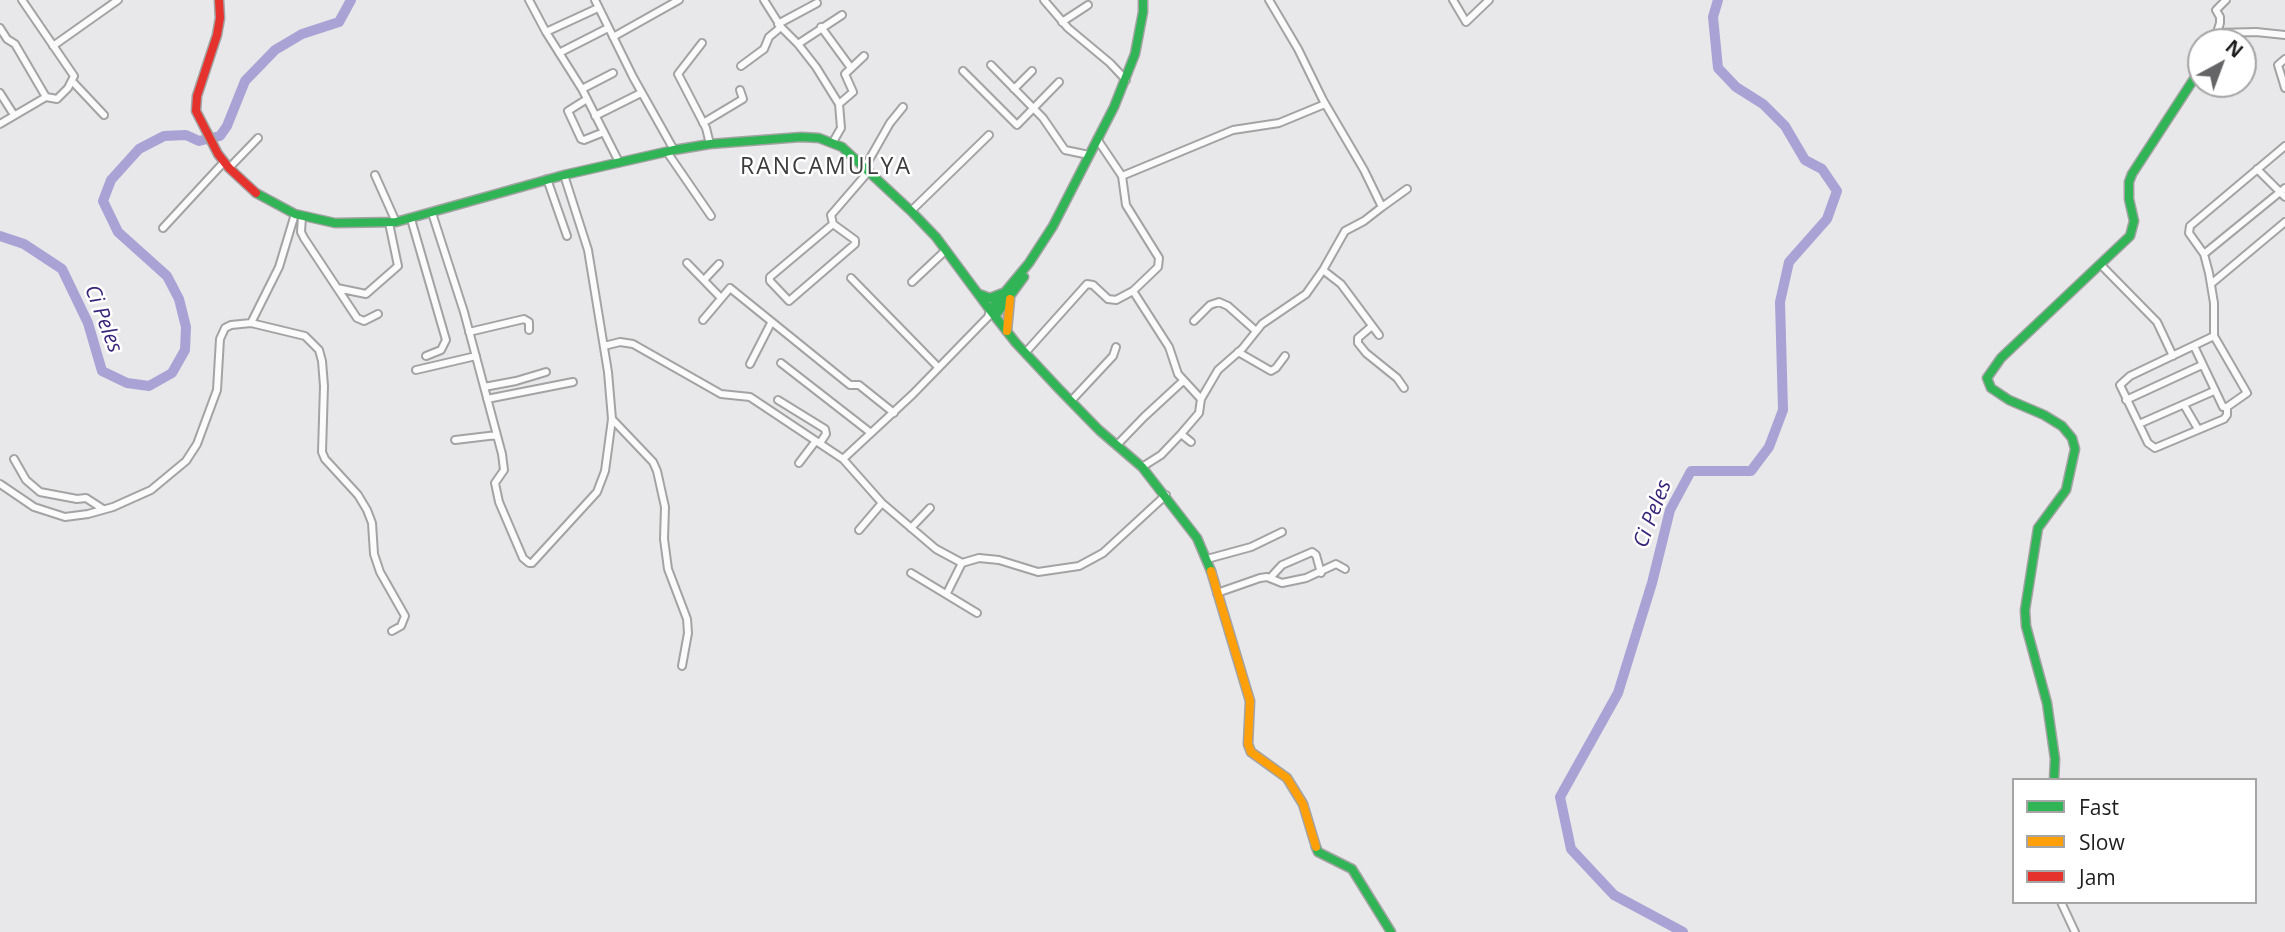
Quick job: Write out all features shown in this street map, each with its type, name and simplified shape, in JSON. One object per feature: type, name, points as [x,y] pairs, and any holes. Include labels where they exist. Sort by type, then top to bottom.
[{"type":"main road","points":[[219,0],[217,35],[195,103],[196,111],[226,165],[258,194],[298,216],[335,223],[393,223],[564,174],[710,144],[819,138],[833,142],[867,169],[911,211],[946,250],[1007,332],[1071,401],[1142,467],[1197,538],[1207,559],[1251,708],[1249,749],[1259,760],[1286,778],[1303,804],[1318,852],[1352,869],[1391,932]]},
{"type":"main road","points":[[991,314],[1008,294],[1053,226],[1126,80],[1135,54],[1143,0]]},
{"type":"main road","points":[[2054,778],[2055,759],[2047,703],[2026,626],[2025,610],[2038,528],[2070,483],[2075,449],[2072,438],[2062,426],[2009,400],[1991,388],[1987,378],[2001,358],[2124,244],[2133,228],[2129,199],[2132,174],[2187,90]]},
{"type":"main road","points":[[979,294],[990,298],[1008,294]]},
{"type":"main road","points":[[1007,332],[1008,294]]},
{"type":"street","points":[[0,124],[46,97],[57,99],[74,76],[22,0]]},
{"type":"street","points":[[53,46],[118,0]]},
{"type":"street","points":[[530,0],[582,89],[619,162]]},
{"type":"street","points":[[595,0],[670,151],[711,216]]},
{"type":"street","points":[[613,37],[679,0]]},
{"type":"street","points":[[764,0],[780,26],[798,44],[839,104],[841,128],[833,142]]},
{"type":"street","points":[[1044,0],[1062,22],[1126,80]]},
{"type":"street","points":[[1269,0],[1382,207]]},
{"type":"street","points":[[1453,0],[1466,22],[1489,0]]},
{"type":"street","points":[[2218,28],[2220,17],[2216,9],[2226,0]]},
{"type":"street","points":[[741,66],[764,49],[769,37],[780,26],[817,3]]},
{"type":"street","points":[[1062,22],[1088,5]]},
{"type":"street","points":[[547,32],[598,8]]},
{"type":"street","points":[[798,44],[842,15]]},
{"type":"street","points":[[821,27],[851,68]]},
{"type":"street","points":[[0,28],[7,39],[15,44],[46,97]]},
{"type":"street","points":[[559,53],[608,28]]},
{"type":"street","points":[[2257,32],[2285,35]]},
{"type":"street","points":[[702,43],[678,74],[703,123],[710,144]]},
{"type":"street","points":[[839,104],[853,92],[845,74],[864,56]]},
{"type":"street","points":[[2285,59],[2278,65],[2285,88]]},
{"type":"street","points":[[991,65],[1043,118],[1065,150],[1089,155]]},
{"type":"street","points":[[963,71],[1017,125],[1059,82]]},
{"type":"street","points":[[1014,89],[1032,71]]},
{"type":"street","points":[[582,89],[613,73]]},
{"type":"street","points":[[72,82],[104,115]]},
{"type":"street","points":[[703,123],[743,99],[740,90]]},
{"type":"street","points":[[0,93],[14,115]]},
{"type":"street","points":[[596,116],[642,93]]},
{"type":"street","points":[[587,99],[568,111],[581,139],[604,132]]},
{"type":"street","points":[[1122,176],[1233,130],[1279,123],[1325,104]]},
{"type":"street","points":[[833,224],[770,276],[770,281],[789,301],[855,244],[855,240],[833,224],[831,215],[867,169],[890,123],[903,107]]},
{"type":"street","points":[[911,211],[989,135]]},
{"type":"street","points":[[163,228],[226,165],[244,155],[258,138]]},
{"type":"street","points":[[1026,352],[1087,284],[1093,285],[1112,301],[1133,291],[1160,263],[1126,205],[1122,176],[1097,139]]},
{"type":"street","points":[[2227,407],[2247,394],[2214,336],[2211,284],[2203,254],[2189,228],[2285,146]]},
{"type":"street","points":[[2203,254],[2283,192],[2257,169]]},
{"type":"street","points":[[432,213],[497,435],[504,470],[495,483],[499,502],[523,558],[532,563],[597,492],[604,471],[612,419],[604,346],[588,250],[564,174]]},
{"type":"street","points":[[337,288],[366,294],[398,266],[393,223],[375,175]]},
{"type":"street","points":[[547,179],[567,236]]},
{"type":"street","points":[[1142,467],[1161,455],[1199,413],[1201,400],[1218,370],[1262,324],[1306,293],[1324,270],[1345,232],[1407,189]]},
{"type":"street","points":[[298,216],[304,238],[357,318],[364,321],[378,314]]},
{"type":"street","points":[[251,323],[279,267],[298,216]]},
{"type":"street","points":[[411,219],[446,340],[441,350],[426,356]]},
{"type":"street","points":[[2211,284],[2285,222]]},
{"type":"street","points":[[912,282],[946,250]]},
{"type":"street","points":[[687,263],[721,298]]},
{"type":"street","points":[[704,280],[719,264]]},
{"type":"street","points":[[2101,265],[2157,322],[2173,356]]},
{"type":"street","points":[[1324,270],[1341,284],[1379,335]]},
{"type":"street","points":[[852,278],[938,367]]},
{"type":"street","points":[[703,320],[730,288],[850,385],[859,385],[894,413]]},
{"type":"street","points":[[1133,291],[1169,347],[1178,374],[1201,400]]},
{"type":"street","points":[[1194,321],[1210,304],[1219,302],[1237,313],[1256,331]]},
{"type":"street","points":[[844,459],[894,413],[991,314]]},
{"type":"street","points":[[469,332],[524,319],[529,322],[530,330]]},
{"type":"street","points":[[0,484],[34,507],[65,517],[103,509],[151,490],[186,461],[201,435],[217,390],[222,332],[231,325],[251,323],[306,336],[321,354],[324,386],[322,452],[327,462],[358,495],[367,510],[372,523],[374,554],[380,572],[405,616],[401,626],[392,631]]},
{"type":"street","points":[[750,364],[771,323]]},
{"type":"street","points":[[1372,326],[1356,340],[1366,354],[1392,374],[1404,388]]},
{"type":"street","points":[[2214,336],[2123,380],[2120,388],[2148,443],[2155,448],[2224,419],[2227,407]]},
{"type":"street","points":[[604,346],[620,342],[633,344],[722,394],[750,397],[844,459],[883,503],[911,528],[936,549],[962,564]]},
{"type":"street","points":[[2194,346],[2214,391],[2223,407],[2227,407]]},
{"type":"street","points":[[1071,401],[1113,356],[1116,347]]},
{"type":"street","points":[[1238,352],[1271,371],[1275,370],[1285,356]]},
{"type":"street","points":[[416,370],[476,356]]},
{"type":"street","points":[[780,363],[872,433]]},
{"type":"street","points":[[2126,400],[2202,365]]},
{"type":"street","points":[[484,387],[546,372]]},
{"type":"street","points":[[1117,445],[1183,381]]},
{"type":"street","points":[[487,399],[573,382]]},
{"type":"street","points":[[2139,424],[2214,391]]},
{"type":"street","points":[[778,400],[825,429],[826,434],[799,463]]},
{"type":"street","points":[[2184,405],[2198,429]]},
{"type":"street","points":[[612,419],[653,462],[657,471],[665,508],[664,539],[668,569],[687,619],[688,633],[682,666]]},
{"type":"street","points":[[1181,434],[1191,442]]},
{"type":"street","points":[[455,440],[497,435]]},
{"type":"street","points":[[14,459],[26,480],[40,492],[77,499],[86,498],[103,509]]},
{"type":"street","points":[[947,593],[962,564],[979,558],[1038,572],[1079,566],[1110,548],[1166,495]]},
{"type":"street","points":[[859,530],[883,503]]},
{"type":"street","points":[[911,528],[930,508]]},
{"type":"street","points":[[1207,559],[1251,547],[1282,532]]},
{"type":"street","points":[[1270,578],[1282,565],[1312,552],[1317,555],[1321,573]]},
{"type":"street","points":[[1217,593],[1260,578],[1270,578],[1282,583],[1321,573],[1336,564],[1345,569]]},
{"type":"street","points":[[911,573],[977,613]]},
{"type":"street","points":[[2062,904],[2074,932]]},
{"type":"waterway","name":"Ci Peles","points":[[0,236],[24,244],[62,269],[88,323],[102,371],[127,383],[149,386],[172,373],[185,350],[186,327],[179,299],[167,276],[118,232],[103,201],[111,180],[139,149],[164,136],[186,135],[199,141],[220,136],[227,126],[245,81],[275,50],[302,34],[339,22],[351,0]]},
{"type":"waterway","name":"Ci Peles","points":[[1683,932],[1614,895],[1571,849],[1560,797],[1618,693],[1652,583],[1670,510],[1691,471],[1751,471],[1769,447],[1783,410],[1780,302],[1789,262],[1827,219],[1837,191],[1822,169],[1805,160],[1785,126],[1763,104],[1736,87],[1718,68],[1713,17],[1718,0]]},
{"type":"traffic: fast","points":[[1143,0],[1135,54],[1114,107],[1053,226],[1029,263],[990,310],[1016,343],[1059,389],[1099,430],[1142,467],[1197,538],[1211,571]]},
{"type":"traffic: fast","points":[[2054,778],[2055,759],[2047,703],[2026,626],[2025,610],[2038,528],[2066,490],[2075,449],[2072,438],[2062,426],[2009,400],[1991,388],[1987,378],[2001,358],[2130,236],[2134,221],[2129,199],[2132,174],[2187,90]]},
{"type":"traffic: fast","points":[[256,193],[295,214],[335,223],[396,222],[564,175],[674,150],[710,144],[819,138],[842,147],[911,211],[936,237],[990,310]]},
{"type":"traffic: fast","points":[[996,315],[1024,277]]},
{"type":"traffic: fast","points":[[979,294],[990,298],[1003,293]]},
{"type":"traffic: fast","points":[[1316,847],[1318,852],[1352,869],[1391,932]]},
{"type":"traffic: slow","points":[[1007,331],[1010,299]]},
{"type":"traffic: slow","points":[[1211,571],[1250,701],[1248,744],[1251,752],[1287,778],[1303,804],[1316,847]]},
{"type":"traffic: jam","points":[[219,0],[217,35],[197,96],[196,111],[218,154],[256,193]]},
{"type":"district","name":"RANCAMULYA","points":[[826,167]]}]
